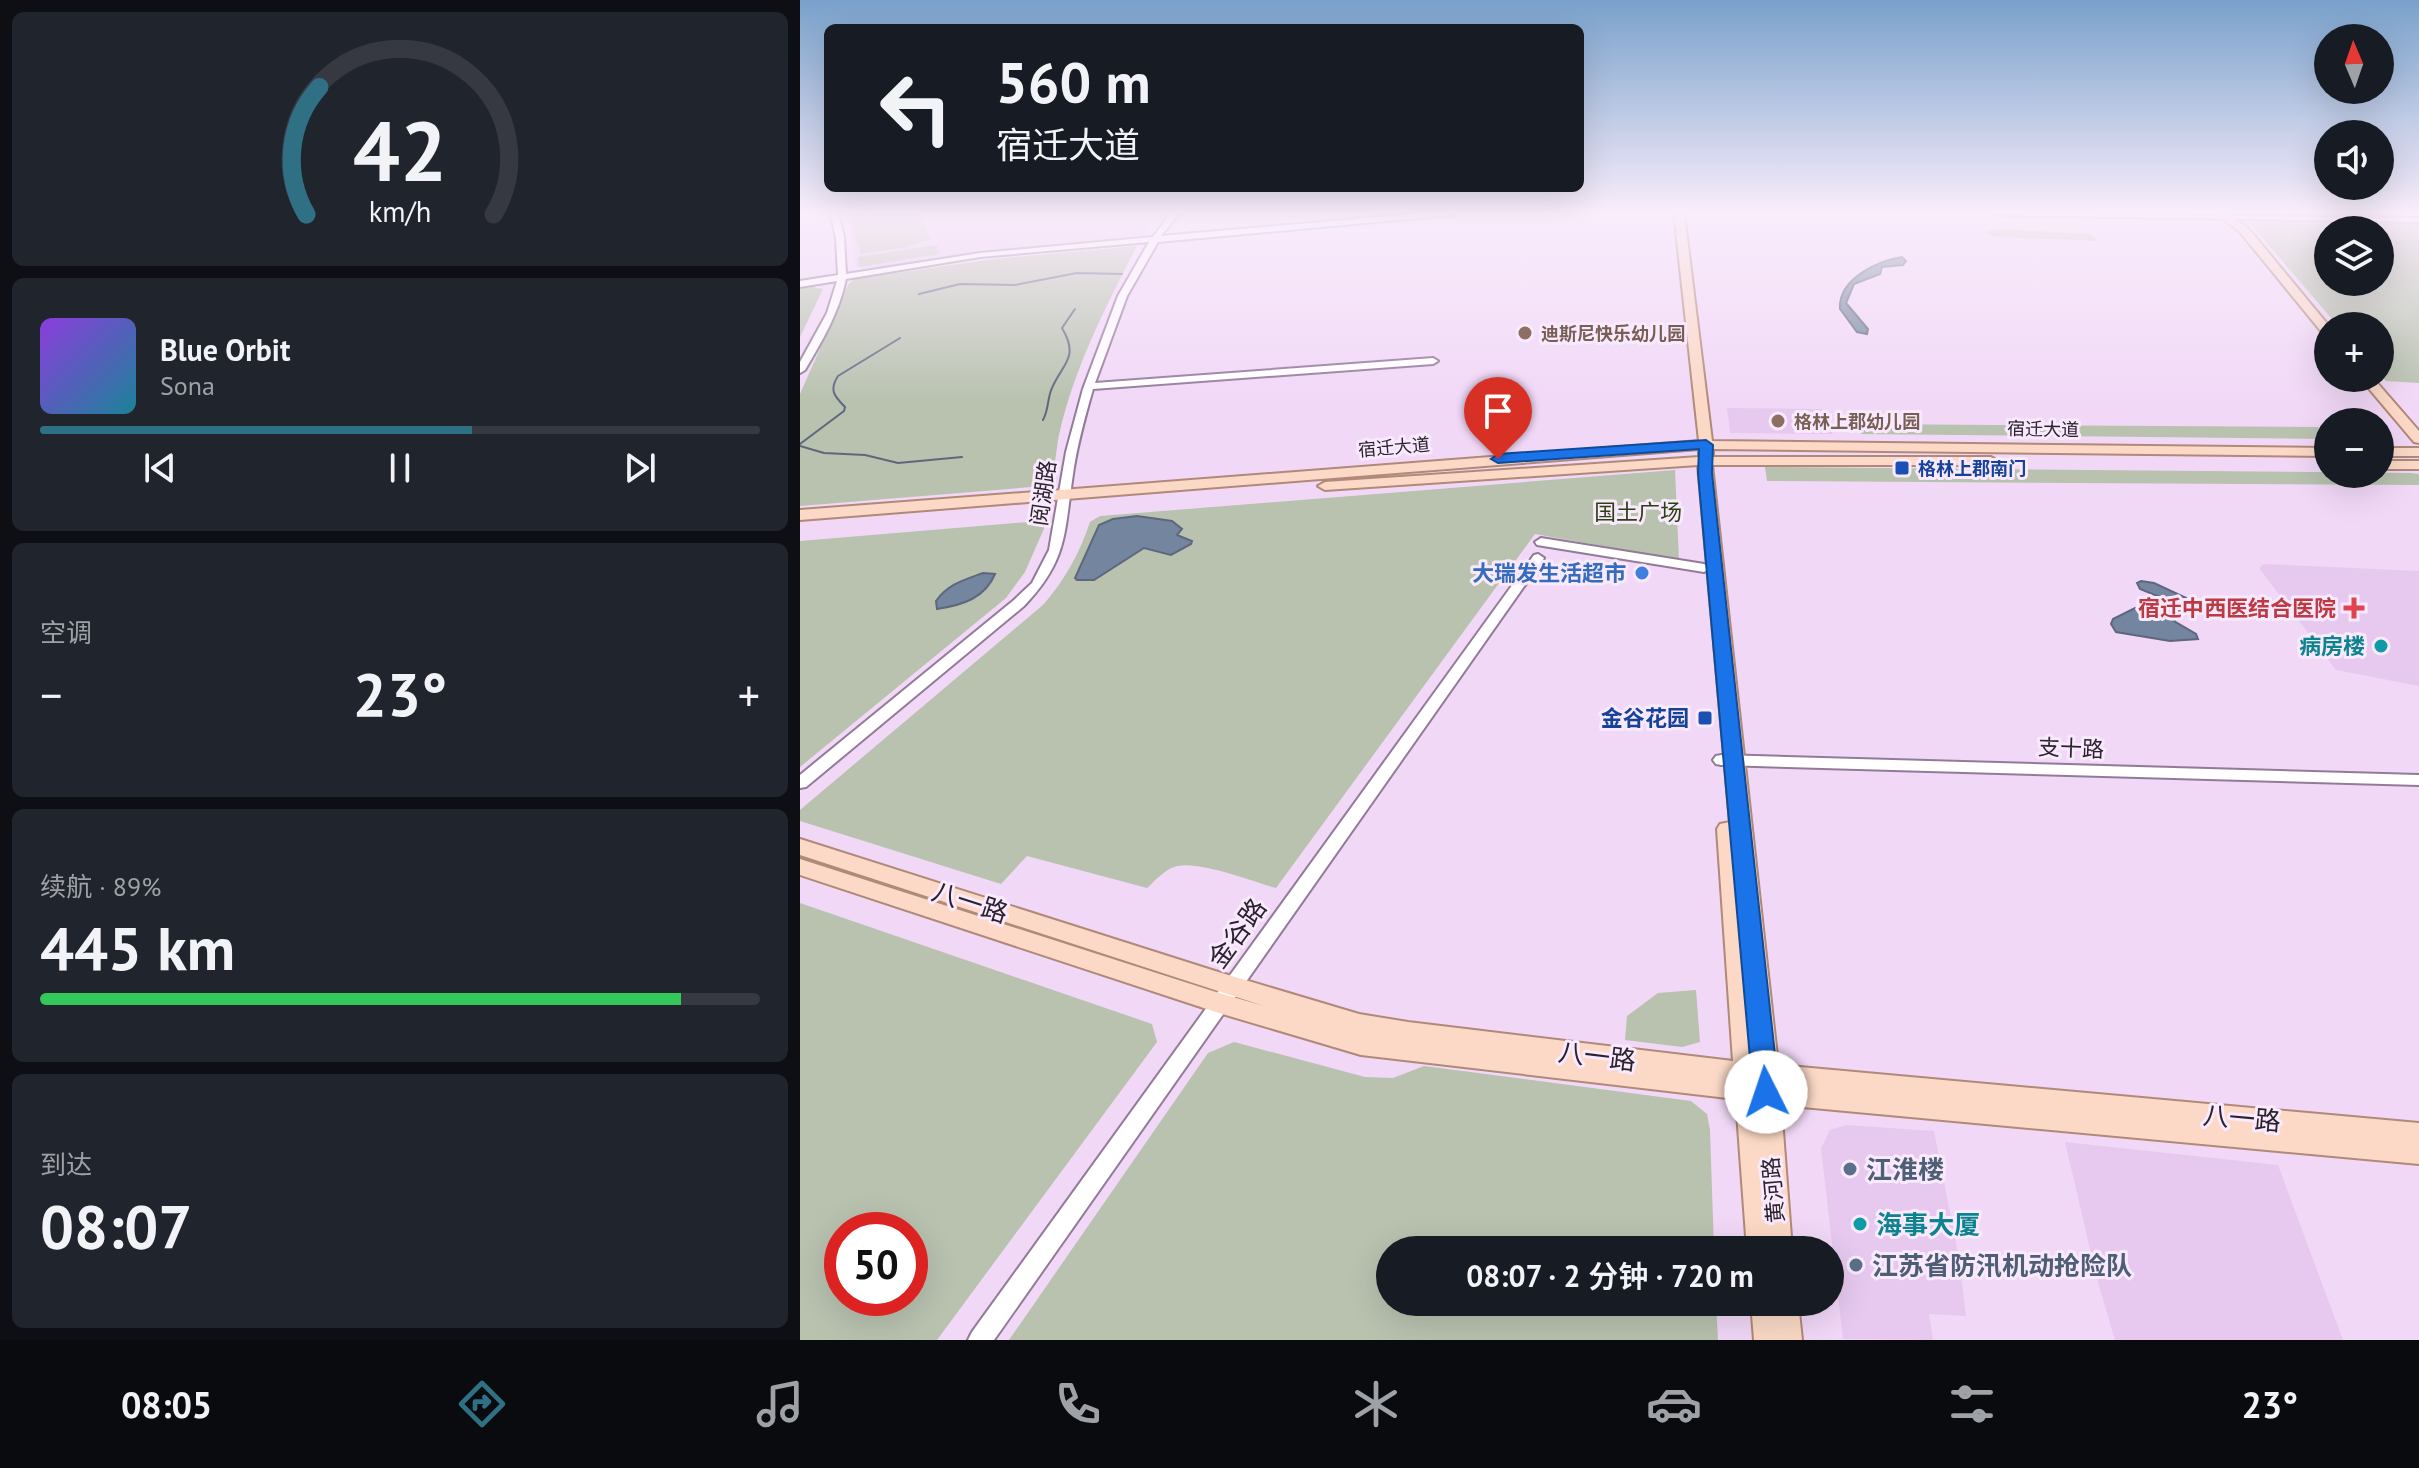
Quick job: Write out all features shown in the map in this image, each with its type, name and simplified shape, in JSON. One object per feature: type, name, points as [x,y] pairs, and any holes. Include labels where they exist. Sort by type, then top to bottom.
[{"type":"main road","points":[[1682,276],[1700,453]]},
{"type":"main road","points":[[2281,276],[2314,315]]},
{"type":"main road","points":[[2290,276],[2320,312]]},
{"type":"main road","points":[[2378,392],[2419,439]]},
{"type":"main road","points":[[2388,392],[2419,428]]},
{"type":"main road","name":"宿迁大道","points":[[800,515],[1217,494],[1700,453],[2314,452]]},
{"type":"main road","points":[[2394,452],[2419,452]]},
{"type":"main road","name":"宿迁大道","points":[[1700,453],[2314,464]]},
{"type":"main road","name":"黄河路","points":[[1700,453],[1704,568],[1727,760]]},
{"type":"main road","name":"黄河路","points":[[1700,453],[1757,1083],[1776,1236]]},
{"type":"main road","points":[[2394,465],[2419,465]]},
{"type":"main road","name":"宿迁大道","points":[[800,527],[1065,502]]},
{"type":"main road","name":"八一路","points":[[800,847],[1374,1046],[2419,1151]]},
{"type":"main road","name":"八一路","points":[[800,867],[1225,995]]},
{"type":"main road","name":"黄河路","points":[[1757,1083],[1761,1236]]},
{"type":"main road","name":"八一路","points":[[1757,1083],[2419,1135]]},
{"type":"main road","points":[[1767,1316],[1769,1340]]},
{"type":"main road","points":[[1784,1316],[1787,1340]]},
{"type":"street","points":[[800,370],[827,325],[844,276]]},
{"type":"street","points":[[800,284],[847,276]]},
{"type":"street","name":"阅湖路","points":[[800,783],[1031,592],[1047,571],[1055,552],[1071,453],[1114,318],[1135,276]]},
{"type":"street","points":[[1091,386],[1433,361]]},
{"type":"street","name":"金谷路","points":[[980,1340],[1539,550],[1704,568]]},
{"type":"street","name":"支十路","points":[[1727,760],[2419,780]]},
{"type":"shaded area","name":"格林上郡幼儿园","points":[[1727,408],[1822,409],[1833,434],[1730,433]]},
{"type":"shaded area","name":"宿迁中西医结合医院","points":[[2264,564],[2419,571],[2419,686],[2336,670],[2259,568]]},
{"type":"shaded area","points":[[1846,1125],[1934,1131],[1959,1258],[1966,1316],[1929,1314],[1933,1340],[1843,1339],[1840,1316],[1844,1316],[1844,1236],[1831,1236],[1821,1148],[1830,1130]]},
{"type":"shaded area","points":[[2065,1142],[2278,1165],[2343,1340],[2115,1340],[2097,1279]]},
{"type":"green space","points":[[878,276],[1122,276],[1073,386],[1053,469],[1044,486],[800,506],[800,394],[848,285],[854,279]]},
{"type":"green space","points":[[2295,276],[2314,276],[2314,296],[2394,296],[2394,276],[2419,276],[2419,383],[2394,381],[2394,312],[2326,312]]},
{"type":"green space","points":[[800,289],[823,289],[800,337]]},
{"type":"green space","points":[[1858,424],[2314,427],[2314,439],[1861,434]]},
{"type":"green space","points":[[1765,467],[2314,472],[2314,484],[1767,481]]},
{"type":"green space","name":"国土广场","points":[[1675,470],[1679,560],[1535,534],[1276,888],[1187,865],[1169,870],[1147,888],[1027,856],[1001,884],[800,821],[800,810],[1044,604],[1071,565],[1090,522],[1100,516]]},
{"type":"green space","points":[[2394,473],[2419,474],[2419,485],[2394,485]]},
{"type":"green space","points":[[1039,521],[1046,524],[1025,572],[1006,598],[800,767],[800,541]]},
{"type":"green space","points":[[800,903],[1152,1024],[1157,1042],[937,1340],[800,1340]]},
{"type":"green space","points":[[1696,990],[1700,1042],[1682,1047],[1625,1040],[1627,1016],[1658,993]]},
{"type":"green space","points":[[1234,1042],[1365,1077],[1393,1078],[1424,1066],[1691,1101],[1707,1114],[1710,1130],[1714,1236],[1376,1236],[1376,1316],[1717,1316],[1718,1340],[1009,1340],[1208,1053]]},
{"type":"water","points":[[1858,276],[1876,276],[1854,284],[1846,303],[1868,329],[1867,334],[1857,332],[1840,309],[1841,298]]},
{"type":"water","points":[[1137,516],[1172,521],[1182,529],[1177,535],[1192,541],[1191,544],[1171,555],[1144,548],[1094,580],[1077,580],[1075,578],[1099,525],[1113,519]]},
{"type":"water","points":[[983,573],[995,574],[979,595],[937,609],[936,601],[946,590]]},
{"type":"water","points":[[2137,583],[2154,583],[2186,598],[2186,609],[2174,621],[2196,634],[2198,639],[2170,641],[2116,632],[2111,624],[2113,619],[2135,608],[2158,608],[2160,597],[2140,589]]},
{"type":"waterway","points":[[919,294],[960,284],[1015,285],[1064,276]]},
{"type":"waterway","points":[[1043,420],[1052,388],[1068,360],[1069,347],[1062,328],[1075,309]]},
{"type":"waterway","points":[[800,444],[844,411],[845,407],[833,389],[838,376],[900,338]]},
{"type":"waterway","points":[[800,446],[824,453],[865,455],[898,463],[962,457]]},
{"type":"place","name":"迪斯尼快乐幼儿园","points":[[1525,333]]},
{"type":"place","name":"格林上郡幼儿园","points":[[1778,421]]},
{"type":"place","name":"格林上郡南门","points":[[1902,468]]},
{"type":"place","name":"大瑞发生活超市","points":[[1642,573]]},
{"type":"place","name":"宿迁中西医结合医院","points":[[2354,608]]},
{"type":"place","name":"病房楼","points":[[2381,646]]},
{"type":"place","name":"金谷花园","points":[[1705,718]]},
{"type":"place","name":"江淮楼","points":[[1850,1169]]},
{"type":"place","name":"海事大厦","points":[[1860,1224]]},
{"type":"place","name":"江苏省防汛机动抢险队","points":[[1856,1265]]},
{"type":"route","points":[[1498,459],[1706,445],[1705,473],[1766,1092]]}]
